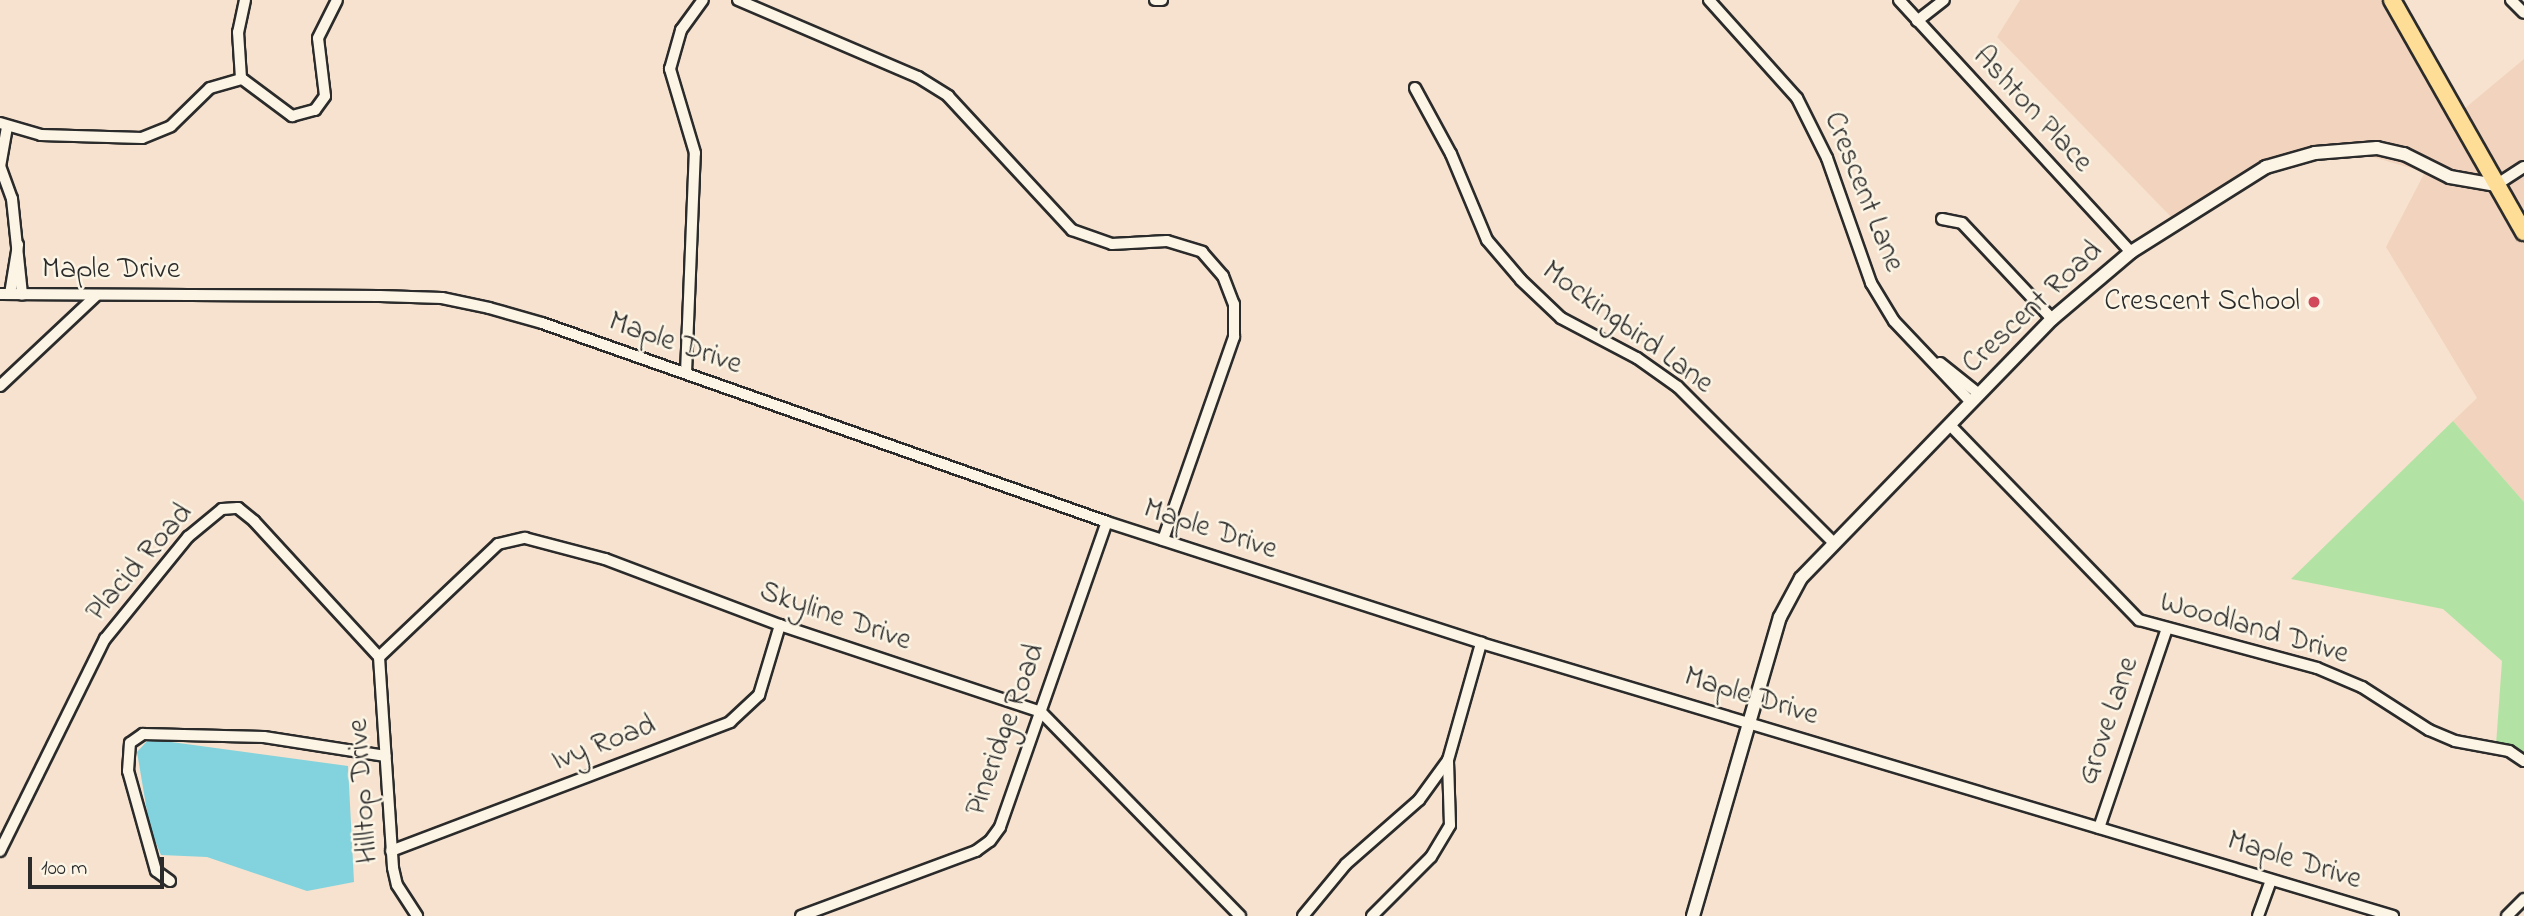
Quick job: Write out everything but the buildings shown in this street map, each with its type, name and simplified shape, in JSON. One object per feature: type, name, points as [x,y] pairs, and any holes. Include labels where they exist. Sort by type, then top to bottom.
[{"type":"main road","points":[[2392,0],[2524,232]]},
{"type":"street","points":[[245,0],[238,32],[242,79],[292,116],[314,110],[326,96],[318,38],[337,0]]},
{"type":"street","points":[[686,373],[695,153],[670,69],[681,30],[703,0]]},
{"type":"street","points":[[738,0],[918,77],[940,91],[1072,230],[1112,244],[1167,241],[1202,252],[1223,276],[1234,304],[1234,337],[1163,540]]},
{"type":"street","points":[[1154,0],[1162,0]]},
{"type":"street","name":"Crescent Lane","points":[[1709,0],[1797,98],[1827,158],[1871,283],[1894,320],[1930,357],[1953,370],[1975,398]]},
{"type":"street","name":"Ashton Place","points":[[1899,0],[2131,252]]},
{"type":"street","points":[[1917,21],[1944,0]]},
{"type":"street","points":[[2511,0],[2524,13]]},
{"type":"street","points":[[22,294],[12,199],[0,166],[3,125],[51,136],[158,135],[210,88],[242,79]]},
{"type":"street","name":"Mockingbird Lane","points":[[1415,88],[1451,153],[1487,240],[1521,280],[1562,318],[1637,358],[1678,387],[1832,541]]},
{"type":"street","name":"Crescent Road","points":[[1693,916],[1780,617],[1801,578],[1832,541],[1950,425],[2052,319],[2131,252],[2266,167],[2315,153],[2377,148],[2404,154],[2450,177],[2496,185]]},
{"type":"street","points":[[2496,185],[2524,167]]},
{"type":"street","points":[[1942,219],[1962,223],[2052,319]]},
{"type":"street","points":[[5,294],[18,245]]},
{"type":"street","name":"Maple Drive","points":[[5,294],[442,298],[542,323],[1107,522],[1481,643],[2393,916]]},
{"type":"street","points":[[0,386],[97,295]]},
{"type":"street","name":"Woodland Drive","points":[[1950,425],[2139,620],[2165,631],[2317,668],[2362,687],[2429,730],[2455,741],[2509,751],[2524,761]]},
{"type":"street","name":"Placid Road","points":[[0,851],[105,639],[179,547],[222,509],[238,508],[254,521],[379,657]]},
{"type":"street","name":"Pineridge Road","points":[[801,916],[976,851],[990,841],[1000,827],[1107,522]]},
{"type":"street","name":"Skyline Drive","points":[[379,657],[498,544],[525,538],[605,559],[780,625],[1041,712],[1240,916]]},
{"type":"street","name":"Ivy Road","points":[[391,851],[730,722],[759,695],[780,625]]},
{"type":"street","name":"Grove Lane","points":[[2099,828],[2165,631]]},
{"type":"street","points":[[1372,916],[1431,857],[1450,825],[1448,760],[1481,643]]},
{"type":"street","name":"Hilltop Drive","points":[[379,657],[391,851],[397,886],[417,916]]},
{"type":"street","points":[[170,881],[156,871],[128,771],[130,743],[143,734],[264,737],[386,756]]},
{"type":"street","points":[[1303,916],[1346,864],[1419,800],[1448,760]]},
{"type":"street","points":[[2258,916],[2271,880]]},
{"type":"street","points":[[2507,916],[2524,900]]},
{"type":"shaded area","points":[[2020,0],[2393,0],[2458,114],[2524,59],[2524,502],[2453,421],[2477,398],[2386,247],[2425,172],[2348,150],[2262,173],[2174,220],[1997,37]]},
{"type":"green space","points":[[2453,421],[2524,502],[2524,755],[2496,745],[2502,661],[2443,609],[2291,579]]},
{"type":"water","points":[[149,739],[348,766],[354,882],[307,891],[207,857],[161,855],[150,829],[137,752]]},
{"type":"place","name":"Crescent School","points":[[2314,302]]}]
